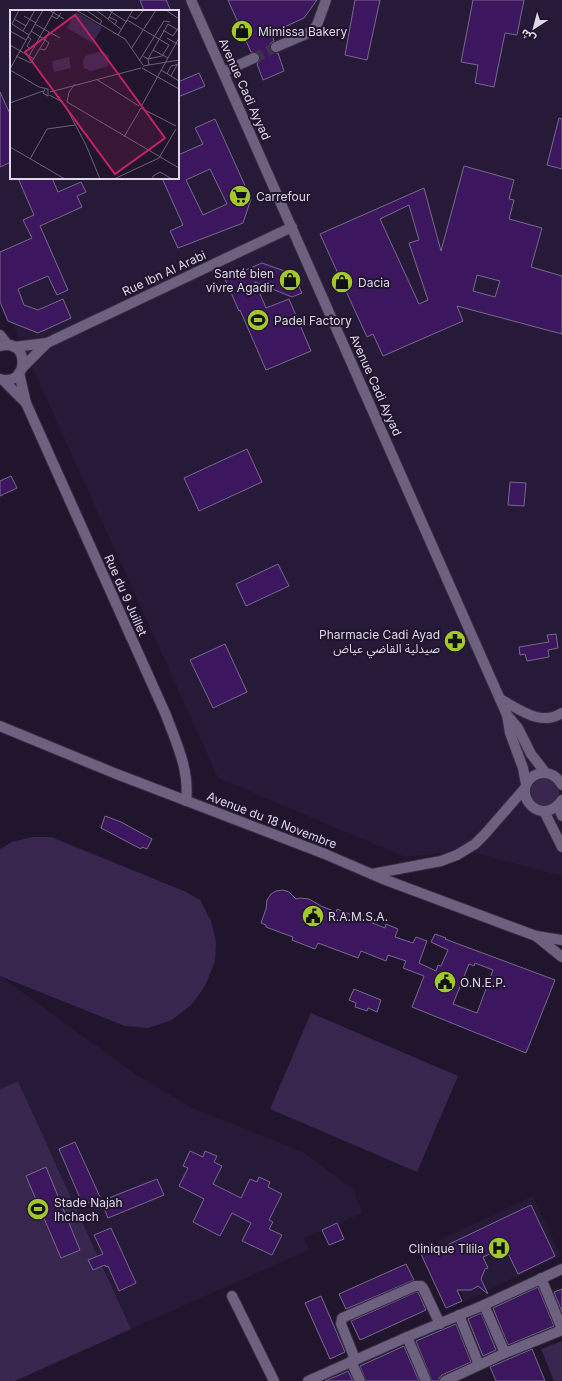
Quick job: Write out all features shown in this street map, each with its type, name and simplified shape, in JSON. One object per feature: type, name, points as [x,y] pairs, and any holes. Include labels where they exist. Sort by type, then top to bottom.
[{"type":"street","name":"Avenue Cadi Ayyad","points":[[191,0],[507,715],[510,733],[522,768],[526,786],[525,795],[527,801],[532,807],[544,811]]},
{"type":"street","points":[[276,46],[311,32],[318,25],[326,0]]},
{"type":"street","points":[[223,72],[254,58]]},
{"type":"street","name":"Rue Ibn Al Arabi","points":[[7,346],[47,343],[292,227]]},
{"type":"street","points":[[0,336],[7,346]]},
{"type":"street","name":"Rue Ibn Al Arabi","points":[[21,371],[47,343]]},
{"type":"street","name":"Rue du 9 Juillet","points":[[7,346],[19,351],[22,356],[23,362],[21,371],[26,404],[166,715],[184,768],[188,789],[186,801]]},
{"type":"street","points":[[2,379],[9,380],[21,371]]},
{"type":"street","name":"Rue du 9 Juillet","points":[[2,379],[26,404]]},
{"type":"street","points":[[500,699],[529,715],[539,718],[553,718],[562,713]]},
{"type":"street","name":"Avenue Cadi Ayyad","points":[[507,715],[518,728],[530,754],[545,772]]},
{"type":"street","name":"Avenue du 18 Novembre","points":[[0,726],[383,879],[536,936],[562,940]]},
{"type":"street","points":[[372,874],[435,863],[457,855],[475,844],[485,834],[534,775],[545,772],[560,777]]},
{"type":"street","points":[[560,803],[552,810],[544,811],[562,847]]},
{"type":"street","points":[[560,803],[562,816]]},
{"type":"street","name":"Avenue du 18 Novembre","points":[[536,936],[562,957]]},
{"type":"street","points":[[308,1381],[353,1360],[484,1305],[562,1269]]},
{"type":"street","points":[[444,1381],[562,1329],[541,1278]]},
{"type":"street","points":[[360,1381],[341,1324],[342,1318],[414,1286],[421,1286],[440,1324]]},
{"type":"street","points":[[232,1296],[274,1381]]},
{"type":"street","points":[[484,1305],[505,1353]]},
{"type":"street","points":[[459,1315],[479,1365]]},
{"type":"street","points":[[408,1337],[426,1381]]},
{"type":"shaded area","points":[[0,0],[562,0],[562,876],[467,851],[405,857],[218,778],[0,296]]},
{"type":"shaded area","points":[[542,775],[558,785],[559,794],[551,806],[537,807],[527,791],[528,786]]},
{"type":"shaded area","points":[[32,837],[51,837],[184,891],[200,900],[211,921],[216,942],[215,961],[205,986],[192,1004],[172,1020],[148,1028],[125,1026],[0,976],[0,849],[12,842]]},
{"type":"shaded area","points":[[0,976],[134,1073],[190,1107],[303,1152],[353,1189],[363,1213],[304,1238],[309,1250],[131,1329],[18,1081],[0,1089]]},
{"type":"shaded area","points":[[311,1013],[458,1076],[417,1172],[270,1109]]},
{"type":"shaded area","name":"Stade Najah Ihchach","points":[[18,1081],[131,1329],[15,1381],[0,1381],[0,1089]]},
{"type":"shaded area","name":"Clinique Tilila","points":[[533,1196],[561,1256],[465,1301],[437,1241]]},
{"type":"shaded area","points":[[562,1341],[562,1381],[554,1381],[541,1349]]},
{"type":"building","points":[[140,0],[166,0],[171,10],[144,10]]},
{"type":"building","points":[[228,0],[317,0],[304,18],[271,33],[274,41],[271,43],[270,49],[272,52],[278,53],[284,71],[263,80],[257,64],[260,56],[257,53],[251,52]]},
{"type":"building","points":[[355,0],[380,0],[367,60],[345,55]]},
{"type":"building","points":[[473,0],[524,0],[517,35],[505,33],[494,87],[475,83],[478,65],[461,62]]},
{"type":"building","points":[[199,73],[205,86],[179,97],[179,82]]},
{"type":"building","points":[[0,92],[10,114],[10,162],[0,167]]},
{"type":"building","points":[[559,118],[562,119],[562,169],[547,165]]},
{"type":"building","points":[[215,119],[251,199],[243,223],[178,248],[170,231],[183,225],[162,179],[179,179],[179,155],[203,144],[195,128]],"holes":[[[210,169],[227,204],[203,215],[186,180]]]},
{"type":"building","points":[[464,166],[514,180],[509,199],[514,200],[509,219],[542,228],[531,267],[562,276],[562,334],[457,306],[463,321],[383,356],[373,334],[367,337],[320,234],[424,188],[441,251]],"holes":[[[409,205],[419,240],[409,243],[428,300],[419,304],[380,219]],[[477,275],[500,281],[495,297],[473,291]]]},
{"type":"building","points":[[18,179],[52,179],[58,192],[81,182],[86,192],[77,196],[82,207],[40,226],[68,290],[57,295],[48,276],[18,289],[24,305],[38,310],[63,299],[71,318],[38,333],[8,321],[0,302],[0,252],[32,238],[23,220],[34,215]]},
{"type":"building","points":[[262,263],[293,274],[302,293],[292,297],[255,282],[266,308],[289,299],[311,351],[266,370],[225,279]]},
{"type":"building","points":[[247,449],[262,482],[199,511],[184,478]]},
{"type":"building","points":[[11,476],[17,488],[0,496],[0,481]]},
{"type":"building","points":[[510,482],[526,483],[524,506],[508,505]]},
{"type":"building","points":[[278,564],[289,586],[246,606],[236,584]]},
{"type":"building","points":[[556,634],[558,648],[548,650],[549,657],[527,661],[525,654],[520,655],[519,647],[549,642],[547,635]]},
{"type":"building","points":[[225,644],[247,692],[213,708],[190,660]]},
{"type":"building","points":[[105,816],[121,822],[152,839],[147,849],[142,847],[141,849],[101,828]]},
{"type":"building","points":[[283,890],[289,892],[296,899],[309,899],[336,912],[337,909],[385,928],[386,924],[398,929],[395,937],[413,943],[416,937],[427,941],[419,963],[436,971],[438,965],[441,966],[448,950],[431,942],[435,934],[555,980],[526,1053],[412,1007],[424,976],[403,968],[406,961],[388,955],[386,961],[361,951],[358,958],[318,943],[315,949],[292,940],[293,937],[266,927],[266,925],[261,923],[266,909],[267,900],[271,894],[276,891]],"holes":[[[475,963],[493,970],[477,1013],[453,1004],[469,964],[474,966]]]},
{"type":"building","points":[[354,989],[381,1000],[377,1012],[368,1008],[367,1011],[355,1007],[356,1003],[349,1000]]},
{"type":"building","points":[[75,1142],[100,1197],[83,1205],[59,1149]]},
{"type":"building","points":[[190,1151],[203,1157],[205,1151],[217,1156],[214,1162],[222,1166],[213,1184],[241,1198],[250,1179],[257,1182],[259,1177],[270,1182],[268,1187],[282,1194],[269,1220],[273,1222],[269,1229],[282,1235],[272,1255],[242,1241],[251,1223],[232,1213],[220,1236],[193,1222],[204,1199],[179,1186],[188,1168],[183,1166]]},
{"type":"building","points":[[46,1167],[80,1250],[61,1258],[26,1176]]},
{"type":"building","points":[[157,1179],[164,1195],[108,1218],[101,1201]]},
{"type":"building","name":"Clinique Tilila","points":[[531,1205],[555,1256],[518,1274],[505,1247],[483,1257],[488,1268],[485,1269],[481,1279],[488,1294],[478,1286],[471,1290],[457,1290],[462,1301],[446,1308],[420,1252],[437,1245],[439,1249]]},
{"type":"building","points":[[337,1223],[344,1239],[329,1245],[322,1230]]},
{"type":"building","points":[[111,1228],[136,1283],[119,1291],[108,1266],[106,1267],[105,1265],[93,1270],[88,1260],[103,1254],[94,1235]]},
{"type":"building","points":[[406,1264],[414,1280],[346,1309],[339,1294]]},
{"type":"building","points":[[538,1287],[554,1326],[508,1345],[493,1308]]},
{"type":"building","points":[[562,1289],[562,1312],[554,1292]]},
{"type":"building","points":[[418,1292],[426,1310],[360,1340],[351,1321]]},
{"type":"building","points":[[321,1296],[345,1352],[330,1359],[305,1303]]},
{"type":"building","points":[[481,1313],[496,1350],[483,1356],[468,1319]]},
{"type":"building","points":[[456,1324],[471,1362],[442,1375],[439,1378],[439,1381],[432,1381],[416,1341]]},
{"type":"building","points":[[404,1346],[419,1381],[366,1381],[360,1366]]},
{"type":"building","points":[[532,1349],[545,1381],[496,1381],[490,1367]]},
{"type":"building","points":[[348,1371],[353,1381],[325,1381],[344,1373]]},
{"type":"tunnel","points":[[254,58],[276,47]]},
{"type":"place","name":"Mimissa Bakery","points":[[242,31]]},
{"type":"place","name":"Carrefour","points":[[240,196]]},
{"type":"place","name":"Santé bien vivre Agadir","points":[[290,280]]},
{"type":"place","name":"Dacia","points":[[342,282]]},
{"type":"place","name":"Padel Factory","points":[[258,320]]},
{"type":"place","name":"Pharmacie Cadi Ayad صيدلية القاضي عياض","points":[[455,641]]},
{"type":"place","name":"R.A.M.S.A.","points":[[313,916]]},
{"type":"place","name":"O.N.E.P.","points":[[445,982]]},
{"type":"place","name":"Stade Najah Ihchach","points":[[38,1209]]},
{"type":"place","name":"Clinique Tilila","points":[[499,1248]]}]
